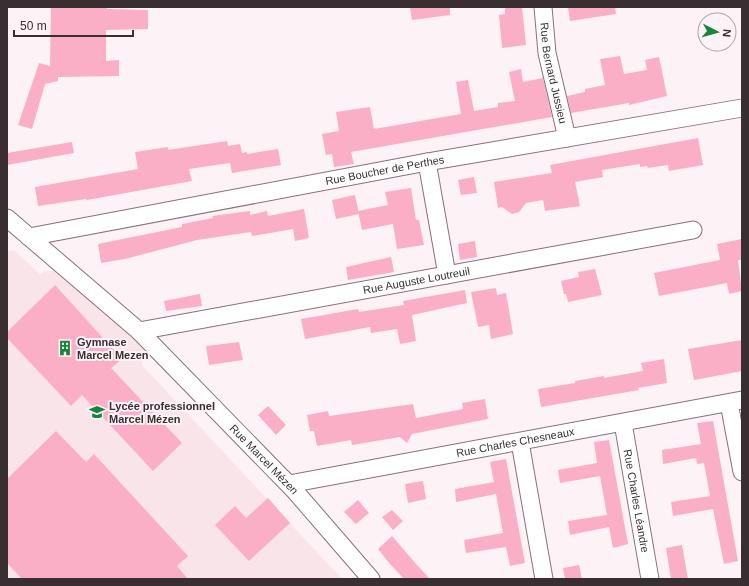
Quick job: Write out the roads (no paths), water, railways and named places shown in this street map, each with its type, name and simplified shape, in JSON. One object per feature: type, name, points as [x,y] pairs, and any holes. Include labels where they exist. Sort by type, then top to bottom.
[{"type":"street","name":"Rue Bernard Jussieu","points":[[543,7],[547,52],[567,138]]},
{"type":"street","name":"Rue Boucher de Perthes","points":[[29,237],[427,162],[742,108]]},
{"type":"street","points":[[427,162],[447,275]]},
{"type":"street","name":"Rue Marcel Mézen","points":[[9,224],[29,237],[139,331],[289,484],[371,579]]},
{"type":"street","name":"Rue Auguste Loutreuil","points":[[139,331],[693,230]]},
{"type":"street","points":[[736,402],[742,472]]},
{"type":"street","name":"Rue Charles Chesneaux","points":[[289,484],[736,402]]},
{"type":"street","name":"Rue Charles Léandre","points":[[624,423],[650,579]]},
{"type":"street","points":[[520,442],[544,579]]},
{"type":"place","name":"Gymnase Marcel Mezen","points":[[65,348]]},
{"type":"place","name":"Lycée professionnel Marcel Mézen","points":[[97,412]]}]
